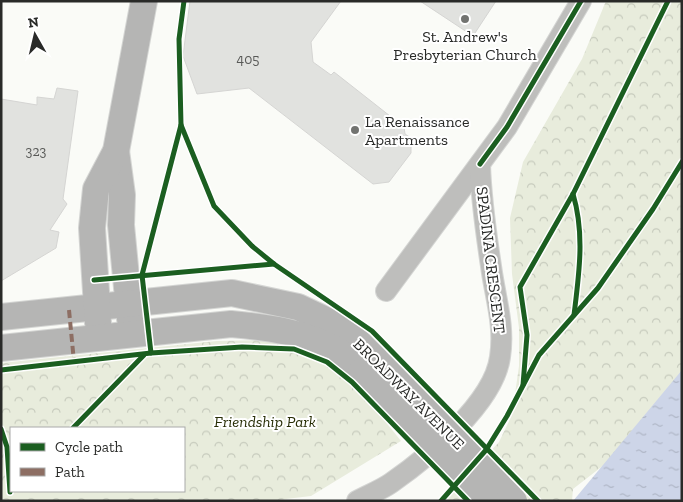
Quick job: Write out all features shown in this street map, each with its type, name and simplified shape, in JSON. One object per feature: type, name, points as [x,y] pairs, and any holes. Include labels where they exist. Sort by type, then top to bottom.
[{"type":"main road","points":[[100,339],[96,306],[92,228],[96,190],[116,151],[144,1]]},
{"type":"main road","points":[[116,151],[122,195],[122,225],[131,335]]},
{"type":"main road","name":"BROADWAY AVENUE","points":[[1,317],[232,293],[298,306],[345,329],[369,366],[487,501]]},
{"type":"main road","name":"BROADWAY AVENUE","points":[[1,348],[231,324],[263,326],[321,343],[337,349],[369,366],[514,501]]},
{"type":"street","name":"SPADINA CRESCENT","points":[[386,292],[507,127],[581,1]]},
{"type":"street","name":"SPADINA CRESCENT","points":[[357,501],[390,484],[469,418],[494,376],[500,358],[501,320],[491,268],[480,164]]},
{"type":"green space","points":[[606,1],[682,1],[682,382],[618,454],[573,489],[572,501],[439,501],[453,492],[499,442],[512,415],[519,366],[519,328],[512,274],[510,218],[523,162],[582,59]]},
{"type":"green space","name":"Friendship Park","points":[[275,340],[316,353],[361,391],[401,441],[311,496],[269,501],[1,501],[1,363],[217,341]]},
{"type":"water","points":[[682,370],[682,501],[573,501]]},
{"type":"building","points":[[190,1],[341,1],[311,42],[313,62],[331,75],[334,72],[404,127],[405,134],[411,138],[411,153],[389,182],[373,184],[249,88],[197,94],[183,56]]},
{"type":"building","name":"St. Andrew's Presbyterian Church","points":[[420,1],[496,1],[473,36]]},
{"type":"building","points":[[57,88],[78,91],[63,199],[67,204],[50,230],[59,232],[56,248],[1,281],[1,99],[37,105],[37,97],[54,99]]},
{"type":"marked path","points":[[69,310],[74,362]]},
{"type":"cycle path","points":[[184,1],[179,39],[181,125],[214,206],[252,246],[274,264],[372,331],[538,501]]},
{"type":"cycle path","points":[[480,164],[507,127],[581,1]]},
{"type":"cycle path","points":[[523,385],[527,335],[520,287],[573,194],[668,1]]},
{"type":"cycle path","points":[[151,353],[142,275],[181,125]]},
{"type":"cycle path","points":[[441,501],[486,450],[507,416],[539,355],[598,288],[653,209],[682,162]]},
{"type":"cycle path","points":[[573,194],[577,209],[580,239],[574,315]]},
{"type":"cycle path","points":[[94,280],[274,264]]},
{"type":"cycle path","points":[[1,370],[151,353],[242,347],[294,349],[327,362],[352,382],[468,501]]},
{"type":"cycle path","points":[[74,427],[144,355]]},
{"type":"cycle path","points":[[1,429],[7,447],[10,492]]},
{"type":"place","name":"St. Andrew's Presbyterian Church","points":[[465,19]]},
{"type":"place","name":"La Renaissance Apartments","points":[[355,130]]}]
